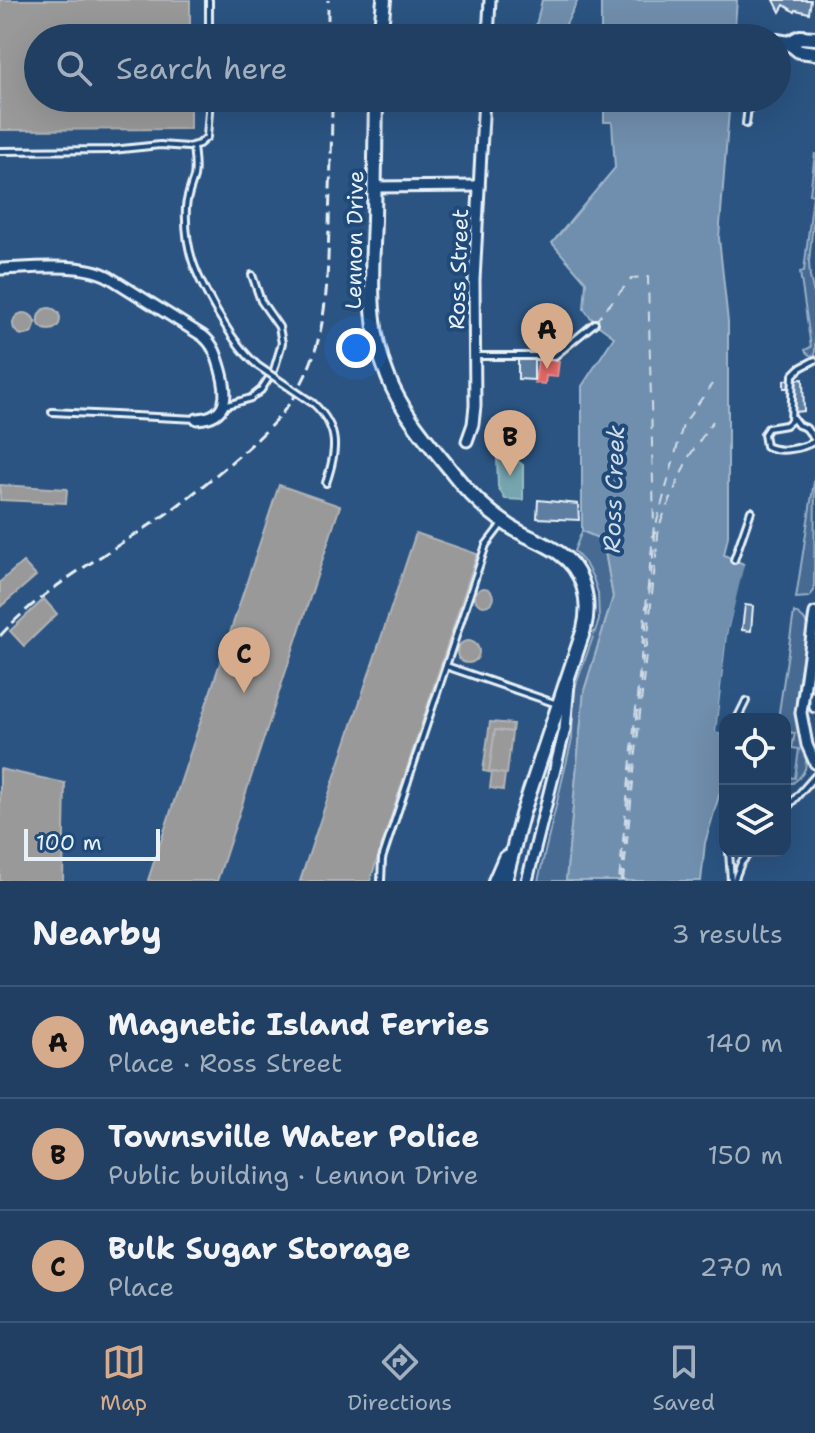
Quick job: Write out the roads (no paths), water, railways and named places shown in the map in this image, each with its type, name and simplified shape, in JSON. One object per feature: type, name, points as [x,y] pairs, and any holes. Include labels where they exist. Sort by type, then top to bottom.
[{"type":"street","points":[[489,24],[490,0]]},
{"type":"street","points":[[382,24],[385,2]]},
{"type":"street","points":[[791,40],[815,38]]},
{"type":"street","points":[[791,46],[815,53]]},
{"type":"street","name":"Lennon Drive","points":[[376,112],[373,316],[378,348],[388,379],[408,415],[463,486],[503,522],[571,563],[587,597],[584,629],[570,673],[522,815],[495,881]]},
{"type":"street","name":"Ross Street","points":[[467,441],[474,414],[474,280],[483,112]]},
{"type":"street","points":[[374,187],[479,186]]},
{"type":"street","points":[[0,269],[95,270],[210,342],[226,395],[213,416],[197,419]]},
{"type":"street","points":[[815,613],[801,713],[807,745],[815,763]]},
{"type":"street","points":[[527,881],[566,722],[570,673]]},
{"type":"street","points":[[815,696],[815,707]]},
{"type":"street","name":"Lennon Drive","points":[[505,881],[522,815]]},
{"type":"lane","points":[[209,0],[209,24]]},
{"type":"lane","points":[[0,151],[193,146],[207,137],[209,112]]},
{"type":"lane","points":[[746,124],[747,112]]},
{"type":"lane","points":[[193,146],[195,174],[186,207],[193,266],[242,351],[258,366],[314,404],[329,424],[334,439],[334,457],[326,483]]},
{"type":"lane","points":[[222,406],[245,401],[261,390],[274,370],[282,343],[282,332],[261,301],[252,275]]},
{"type":"lane","points":[[475,356],[555,356],[595,323]]},
{"type":"lane","points":[[792,417],[786,425],[765,431],[766,446],[772,449],[803,447],[815,440],[792,417],[792,377],[797,370],[815,360]]},
{"type":"lane","points":[[52,412],[197,419]]},
{"type":"lane","points":[[734,560],[751,511]]},
{"type":"lane","points":[[381,881],[382,859],[487,541],[503,522]]},
{"type":"lane","points":[[446,666],[559,705]]},
{"type":"lane","points":[[740,713],[746,701]]},
{"type":"lane","points":[[791,802],[815,776]]},
{"type":"lane","points":[[730,857],[732,881]]},
{"type":"lane","points":[[732,881],[746,857]]},
{"type":"water","points":[[542,0],[578,0],[566,24],[536,24]]},
{"type":"water","points":[[601,0],[737,0],[735,24],[601,24]]},
{"type":"water","name":"Ross Creek","points":[[604,112],[729,112],[719,238],[728,322],[728,536],[724,555],[746,565],[727,635],[716,731],[719,733],[719,795],[705,843],[701,881],[566,881],[584,691],[613,597],[603,540],[582,531],[582,386],[614,337],[595,323],[584,309],[586,282],[552,243],[615,168],[612,122],[604,122]]},
{"type":"railway","points":[[328,0],[328,24]]},
{"type":"railway","points":[[0,636],[54,588],[156,521],[201,487],[262,435],[291,401],[312,359],[323,316],[332,112]]},
{"type":"place","name":"Magnetic Island Ferries","points":[[547,369]]},
{"type":"place","name":"Townsville Water Police","points":[[510,476]]},
{"type":"place","name":"Bulk Sugar Storage","points":[[244,693]]}]
